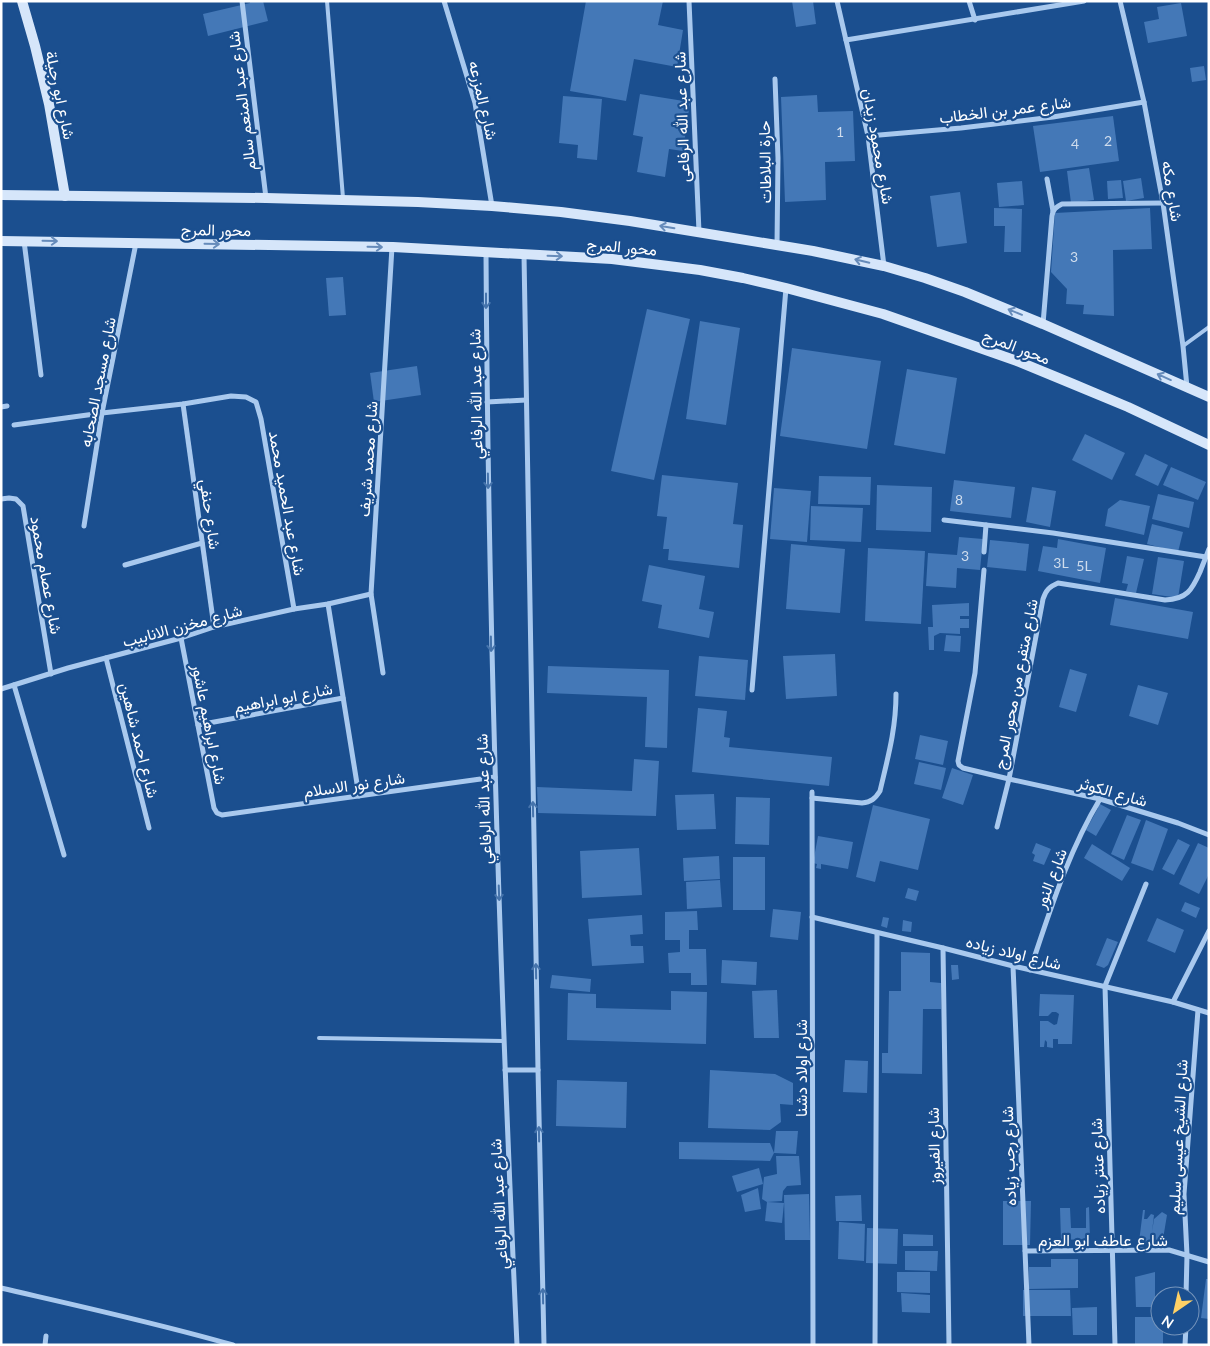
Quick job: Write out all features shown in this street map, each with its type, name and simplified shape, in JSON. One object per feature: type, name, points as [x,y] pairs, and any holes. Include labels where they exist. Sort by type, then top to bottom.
[{"type":"main road","name":"شارع ابو رجيلة","points":[[22,1],[49,104],[64,196]]},
{"type":"main road","name":"محور المرج","points":[[1,195],[266,198],[492,206],[630,221],[777,245],[884,266],[965,292],[1209,397]]},
{"type":"main road","name":"محور المرج","points":[[1,241],[392,247],[568,256],[656,264],[734,276],[883,314],[1017,361],[1209,445]]},
{"type":"street","name":"شارع عبد المنعم سالم","points":[[242,1],[266,198]]},
{"type":"street","name":"شارع المزرعه","points":[[444,1],[475,103],[492,206]]},
{"type":"street","name":"شارع عبد الله الرفاعى","points":[[689,1],[699,232]]},
{"type":"street","name":"شارع محمود زيدان","points":[[837,1],[868,136],[884,266]]},
{"type":"street","points":[[969,1],[974,20]]},
{"type":"street","points":[[846,40],[1084,1]]},
{"type":"street","name":"شارع مكه","points":[[1120,1],[1144,102],[1163,203],[1187,387]]},
{"type":"street","name":"حارة البلاطات","points":[[775,79],[778,158],[777,245]]},
{"type":"street","name":"شارع عمر بن الخطاب","points":[[868,136],[1053,117],[1144,102]]},
{"type":"street","points":[[1043,324],[1053,211],[1047,179]]},
{"type":"street","points":[[1053,211],[1062,204],[1163,203]]},
{"type":"street","points":[[24,241],[41,375]]},
{"type":"street","name":"شارع مسجد الصحابه","points":[[84,526],[102,413],[136,243]]},
{"type":"street","name":"شارع محمد شريف","points":[[383,672],[371,594],[392,247]]},
{"type":"street","name":"شارع عبد الله الرفاعي","points":[[486,252],[487,402],[495,777],[517,1345]]},
{"type":"street","points":[[524,255],[544,1345]]},
{"type":"street","points":[[752,690],[786,288]]},
{"type":"street","name":"شارع عبد الحميد محمد","points":[[183,404],[231,396],[246,397],[256,402],[261,419],[294,609]]},
{"type":"street","points":[[487,402],[526,400]]},
{"type":"street","points":[[14,425],[183,404]]},
{"type":"street","name":"شارع حنفي","points":[[183,404],[214,628]]},
{"type":"street","name":"شارع عصام محمود","points":[[1,499],[16,499],[23,506],[51,674]]},
{"type":"street","points":[[944,520],[1206,557]]},
{"type":"street","points":[[984,552],[986,525]]},
{"type":"street","points":[[125,565],[202,543]]},
{"type":"street","name":"شارع متفرع من محور المرج","points":[[997,827],[1009,779],[1046,591],[1050,586],[1058,584],[1176,600],[1193,587],[1209,549]]},
{"type":"street","name":"شارع الكوثر","points":[[984,570],[975,673],[958,761],[959,765],[963,768],[1009,779],[1100,798],[1209,835]]},
{"type":"street","name":"شارع مخزن الانابيب","points":[[1,689],[214,628],[294,609],[328,604],[371,594]]},
{"type":"street","points":[[328,604],[359,796]]},
{"type":"street","name":"شارع ابراهيم عاشور","points":[[181,638],[214,808],[217,813]]},
{"type":"street","name":"شارع احمد شاهين","points":[[106,658],[149,828]]},
{"type":"street","points":[[14,685],[64,855]]},
{"type":"street","points":[[812,798],[862,803],[869,802],[876,797],[880,791],[894,733],[896,694]]},
{"type":"street","name":"شارع ابو ابراهيم","points":[[198,725],[343,698]]},
{"type":"street","name":"شارع نور الاسلام","points":[[217,813],[222,815],[495,777]]},
{"type":"street","name":"شارع اولاد دشنا","points":[[812,792],[813,1345]]},
{"type":"street","name":"شارع النور","points":[[1030,970],[1069,860],[1100,798]]},
{"type":"street","points":[[1105,986],[1146,884]]},
{"type":"street","name":"شارع اولاد زياده","points":[[812,918],[1174,1002],[1209,1013]]},
{"type":"street","points":[[1174,1002],[1209,931]]},
{"type":"street","points":[[875,1345],[877,933]]},
{"type":"street","name":"شارع الفيروز","points":[[943,948],[949,1345]]},
{"type":"street","name":"شارع رجب زياده","points":[[1013,966],[1029,1345]]},
{"type":"street","name":"شارع عنتر زياده","points":[[1105,986],[1115,1345]]},
{"type":"street","name":"شارع الشيخ عيسى سليم","points":[[1186,1286],[1187,1255],[1184,1194],[1198,1010]]},
{"type":"street","points":[[505,1070],[538,1070]]},
{"type":"street","name":"شارع عاطف ابو العزم","points":[[1025,1251],[1169,1250],[1209,1262]]},
{"type":"street","points":[[1,1288],[195,1334],[233,1345]]},
{"type":"street","points":[[45,1345],[46,1336]]},
{"type":"lane","points":[[327,1],[343,200]]},
{"type":"lane","points":[[1183,346],[1209,327]]},
{"type":"lane","points":[[319,1038],[504,1041]]},
{"type":"building","points":[[250,1],[263,1],[268,21],[208,36],[203,14],[250,3]]},
{"type":"building","points":[[586,1],[663,1],[658,25],[683,30],[677,67],[634,59],[626,101],[570,91]]},
{"type":"building","points":[[792,1],[813,1],[816,24],[796,27]]},
{"type":"building","points":[[1181,3],[1187,36],[1148,43],[1144,22],[1159,19],[1157,7]]},
{"type":"building","points":[[1204,66],[1206,80],[1192,82],[1190,68]]},
{"type":"building","points":[[640,94],[690,102],[683,151],[669,149],[665,177],[637,172],[643,137],[633,135]]},
{"type":"building","points":[[817,95],[818,112],[853,111],[855,161],[825,162],[826,200],[785,202],[781,97]]},
{"type":"building","points":[[563,96],[602,99],[597,160],[577,158],[578,145],[559,143]]},
{"type":"building","points":[[1113,116],[1119,161],[1040,172],[1033,126]]},
{"type":"building","points":[[1089,168],[1094,200],[1071,203],[1067,171]]},
{"type":"building","points":[[1141,178],[1144,198],[1126,201],[1123,181]]},
{"type":"building","points":[[1121,180],[1123,198],[1108,199],[1107,181]]},
{"type":"building","points":[[1022,181],[1024,205],[999,207],[997,183]]},
{"type":"building","points":[[960,192],[967,243],[937,247],[930,196]]},
{"type":"building","points":[[994,208],[1022,209],[1021,252],[1004,252],[1005,226],[994,226]]},
{"type":"building","points":[[1150,208],[1152,249],[1113,250],[1114,316],[1083,314],[1084,305],[1066,304],[1067,289],[1051,272],[1055,213]]},
{"type":"building","points":[[343,277],[346,315],[329,316],[326,278]]},
{"type":"building","points":[[647,309],[690,319],[654,480],[611,471]]},
{"type":"building","points":[[700,321],[740,328],[726,425],[686,419]]},
{"type":"building","points":[[792,348],[881,361],[867,449],[780,436]]},
{"type":"building","points":[[417,366],[421,395],[374,402],[370,373]]},
{"type":"building","points":[[907,369],[957,378],[945,454],[894,445]]},
{"type":"building","points":[[1085,434],[1125,453],[1112,480],[1072,460]]},
{"type":"building","points":[[1145,454],[1168,465],[1158,486],[1135,475]]},
{"type":"building","points":[[1171,467],[1206,482],[1198,500],[1163,485]]},
{"type":"building","points":[[662,475],[738,483],[733,524],[743,525],[739,568],[668,560],[669,549],[663,549],[667,517],[657,516]]},
{"type":"building","points":[[819,476],[871,477],[870,505],[818,504]]},
{"type":"building","points":[[954,480],[1015,487],[1011,518],[950,511]]},
{"type":"building","points":[[877,485],[932,487],[931,532],[876,530]]},
{"type":"building","points":[[1032,487],[1056,491],[1050,527],[1026,522]]},
{"type":"building","points":[[774,488],[811,491],[807,542],[770,539]]},
{"type":"building","points":[[1158,494],[1194,502],[1189,528],[1152,519]]},
{"type":"building","points":[[1120,500],[1150,506],[1144,535],[1105,526],[1108,509]]},
{"type":"building","points":[[811,506],[863,508],[861,542],[810,540]]},
{"type":"building","points":[[1152,524],[1183,532],[1178,552],[1147,544]]},
{"type":"building","points":[[959,537],[983,539],[980,570],[957,568],[956,588],[926,586],[928,553],[957,555]]},
{"type":"building","points":[[1058,539],[1106,548],[1100,583],[1038,571],[1043,546],[1057,548]]},
{"type":"building","points":[[990,540],[1029,544],[1026,571],[987,567]]},
{"type":"building","points":[[791,544],[845,549],[840,613],[786,609]]},
{"type":"building","points":[[868,548],[925,551],[921,624],[865,621]]},
{"type":"building","points":[[1127,556],[1144,559],[1136,593],[1126,591],[1128,584],[1122,583]]},
{"type":"building","points":[[1158,557],[1184,561],[1178,598],[1152,594]]},
{"type":"building","points":[[649,565],[705,576],[699,609],[714,612],[709,638],[658,628],[662,605],[642,601]]},
{"type":"building","points":[[1115,598],[1193,612],[1188,639],[1110,625]]},
{"type":"building","points":[[969,603],[969,616],[960,616],[960,619],[969,619],[969,628],[960,628],[960,634],[940,633],[934,636],[934,650],[929,650],[928,627],[933,627],[932,605]]},
{"type":"building","points":[[946,635],[961,636],[960,652],[944,651]]},
{"type":"building","points":[[835,654],[837,696],[786,699],[783,656]]},
{"type":"building","points":[[699,656],[748,660],[745,700],[695,696]]},
{"type":"building","points":[[548,666],[669,670],[667,748],[645,747],[647,697],[547,693]]},
{"type":"building","points":[[1070,669],[1087,674],[1076,712],[1059,707]]},
{"type":"building","points":[[1138,685],[1168,693],[1158,725],[1129,716]]},
{"type":"building","points":[[698,708],[727,711],[724,737],[730,738],[729,747],[832,757],[829,786],[692,772]]},
{"type":"building","points":[[920,735],[948,741],[943,765],[915,759]]},
{"type":"building","points":[[634,759],[659,761],[656,816],[538,813],[537,787],[632,791]]},
{"type":"building","points":[[919,762],[946,768],[941,790],[914,784]]},
{"type":"building","points":[[952,768],[973,775],[963,805],[942,798]]},
{"type":"building","points":[[714,794],[716,829],[677,830],[675,795]]},
{"type":"building","points":[[736,797],[770,798],[769,845],[735,844]]},
{"type":"building","points":[[1098,803],[1111,810],[1096,836],[1086,830],[1098,808]]},
{"type":"building","points":[[873,805],[930,819],[918,870],[880,861],[875,882],[856,877]]},
{"type":"building","points":[[1127,815],[1141,820],[1124,860],[1111,854]]},
{"type":"building","points":[[1146,820],[1168,829],[1153,871],[1131,863]]},
{"type":"building","points":[[818,836],[853,842],[848,869],[821,864],[821,869],[816,868],[817,864],[813,863]]},
{"type":"building","points":[[1178,839],[1190,845],[1174,875],[1162,869]]},
{"type":"building","points":[[1036,843],[1051,849],[1044,865],[1033,861],[1035,855],[1032,853]]},
{"type":"building","points":[[1198,843],[1209,848],[1209,874],[1199,894],[1179,884]]},
{"type":"building","points":[[1092,844],[1130,868],[1122,881],[1084,858]]},
{"type":"building","points":[[639,848],[642,895],[582,898],[580,851]]},
{"type":"building","points":[[719,856],[720,879],[684,881],[683,858]]},
{"type":"building","points":[[733,857],[765,857],[765,910],[733,910]]},
{"type":"building","points":[[720,880],[722,907],[687,909],[686,882]]},
{"type":"building","points":[[908,888],[919,891],[916,901],[905,898]]},
{"type":"building","points":[[1185,902],[1200,908],[1196,918],[1181,911]]},
{"type":"building","points":[[773,909],[801,912],[798,940],[770,937]]},
{"type":"building","points":[[697,911],[698,930],[689,930],[689,949],[706,949],[707,985],[691,985],[691,973],[669,973],[668,953],[680,952],[680,940],[665,940],[665,912]]},
{"type":"building","points":[[642,915],[643,934],[630,935],[631,946],[643,946],[644,963],[592,966],[588,919]]},
{"type":"building","points":[[883,917],[889,918],[887,928],[881,926]]},
{"type":"building","points":[[1157,918],[1184,930],[1175,953],[1147,941]]},
{"type":"building","points":[[903,920],[912,922],[911,932],[902,931]]},
{"type":"building","points":[[1107,938],[1118,942],[1108,965],[1104,968],[1096,965]]},
{"type":"building","points":[[901,952],[930,953],[930,982],[941,983],[941,1009],[923,1009],[922,1074],[882,1073],[882,1053],[888,1053],[889,991],[901,991]]},
{"type":"building","points":[[722,960],[757,962],[756,985],[721,983]]},
{"type":"building","points":[[951,965],[958,965],[959,979],[952,980]]},
{"type":"building","points":[[552,975],[591,979],[590,992],[550,988]]},
{"type":"building","points":[[777,990],[779,1038],[754,1038],[752,991]]},
{"type":"building","points":[[671,991],[707,992],[706,1044],[567,1040],[568,993],[596,994],[596,1008],[671,1010]]},
{"type":"building","points":[[1040,994],[1074,995],[1072,1044],[1058,1044],[1058,1039],[1053,1039],[1053,1048],[1047,1047],[1045,1040],[1044,1047],[1040,1047],[1040,1021],[1048,1021],[1054,1025],[1057,1024],[1059,1014],[1052,1012],[1048,1016],[1039,1016]]},
{"type":"building","points":[[845,1060],[868,1061],[867,1093],[843,1092]]},
{"type":"building","points":[[710,1070],[775,1074],[793,1083],[793,1105],[780,1104],[781,1122],[770,1130],[708,1128]]},
{"type":"building","points":[[557,1080],[627,1082],[626,1128],[556,1126]]},
{"type":"building","points":[[776,1131],[798,1131],[796,1154],[774,1153]]},
{"type":"building","points":[[679,1142],[770,1143],[774,1153],[770,1161],[679,1159]]},
{"type":"building","points":[[776,1156],[799,1156],[801,1185],[787,1186],[783,1191],[782,1201],[767,1202],[762,1199],[764,1177],[777,1174]]},
{"type":"building","points":[[759,1168],[763,1184],[737,1192],[732,1176]]},
{"type":"building","points":[[758,1188],[761,1209],[745,1212],[741,1195]]},
{"type":"building","points":[[809,1194],[810,1240],[785,1240],[784,1195]]},
{"type":"building","points":[[861,1195],[862,1221],[836,1221],[835,1196]]},
{"type":"building","points":[[1003,1201],[1031,1201],[1030,1245],[1003,1245]]},
{"type":"building","points":[[767,1202],[784,1203],[782,1223],[765,1221]]},
{"type":"building","points":[[1089,1207],[1090,1239],[1061,1240],[1060,1208],[1070,1208],[1071,1228],[1086,1228],[1086,1208]]},
{"type":"building","points":[[1143,1210],[1145,1210],[1144,1219],[1147,1219],[1151,1214],[1154,1215],[1152,1232],[1154,1219],[1162,1212],[1167,1215],[1162,1245],[1139,1242]]},
{"type":"building","points":[[839,1222],[865,1224],[864,1261],[838,1259]]},
{"type":"building","points":[[867,1228],[898,1229],[897,1264],[866,1263]]},
{"type":"building","points":[[903,1234],[933,1235],[933,1246],[903,1246]]},
{"type":"building","points":[[905,1251],[938,1251],[937,1271],[905,1270]]},
{"type":"building","points":[[1051,1259],[1078,1259],[1078,1288],[1029,1289],[1029,1267],[1051,1267]]},
{"type":"building","points":[[897,1272],[930,1272],[930,1293],[897,1292]]},
{"type":"building","points":[[1155,1272],[1155,1286],[1150,1286],[1150,1307],[1136,1307],[1135,1277]]},
{"type":"building","points":[[1206,1279],[1209,1279],[1209,1319],[1201,1318]]},
{"type":"building","points":[[1023,1290],[1070,1290],[1071,1316],[1023,1316]]},
{"type":"building","points":[[901,1293],[930,1295],[930,1313],[902,1312]]},
{"type":"building","points":[[1097,1307],[1097,1335],[1073,1335],[1072,1308]]},
{"type":"building","points":[[1135,1317],[1150,1317],[1150,1336],[1163,1336],[1163,1345],[1135,1345]]}]
